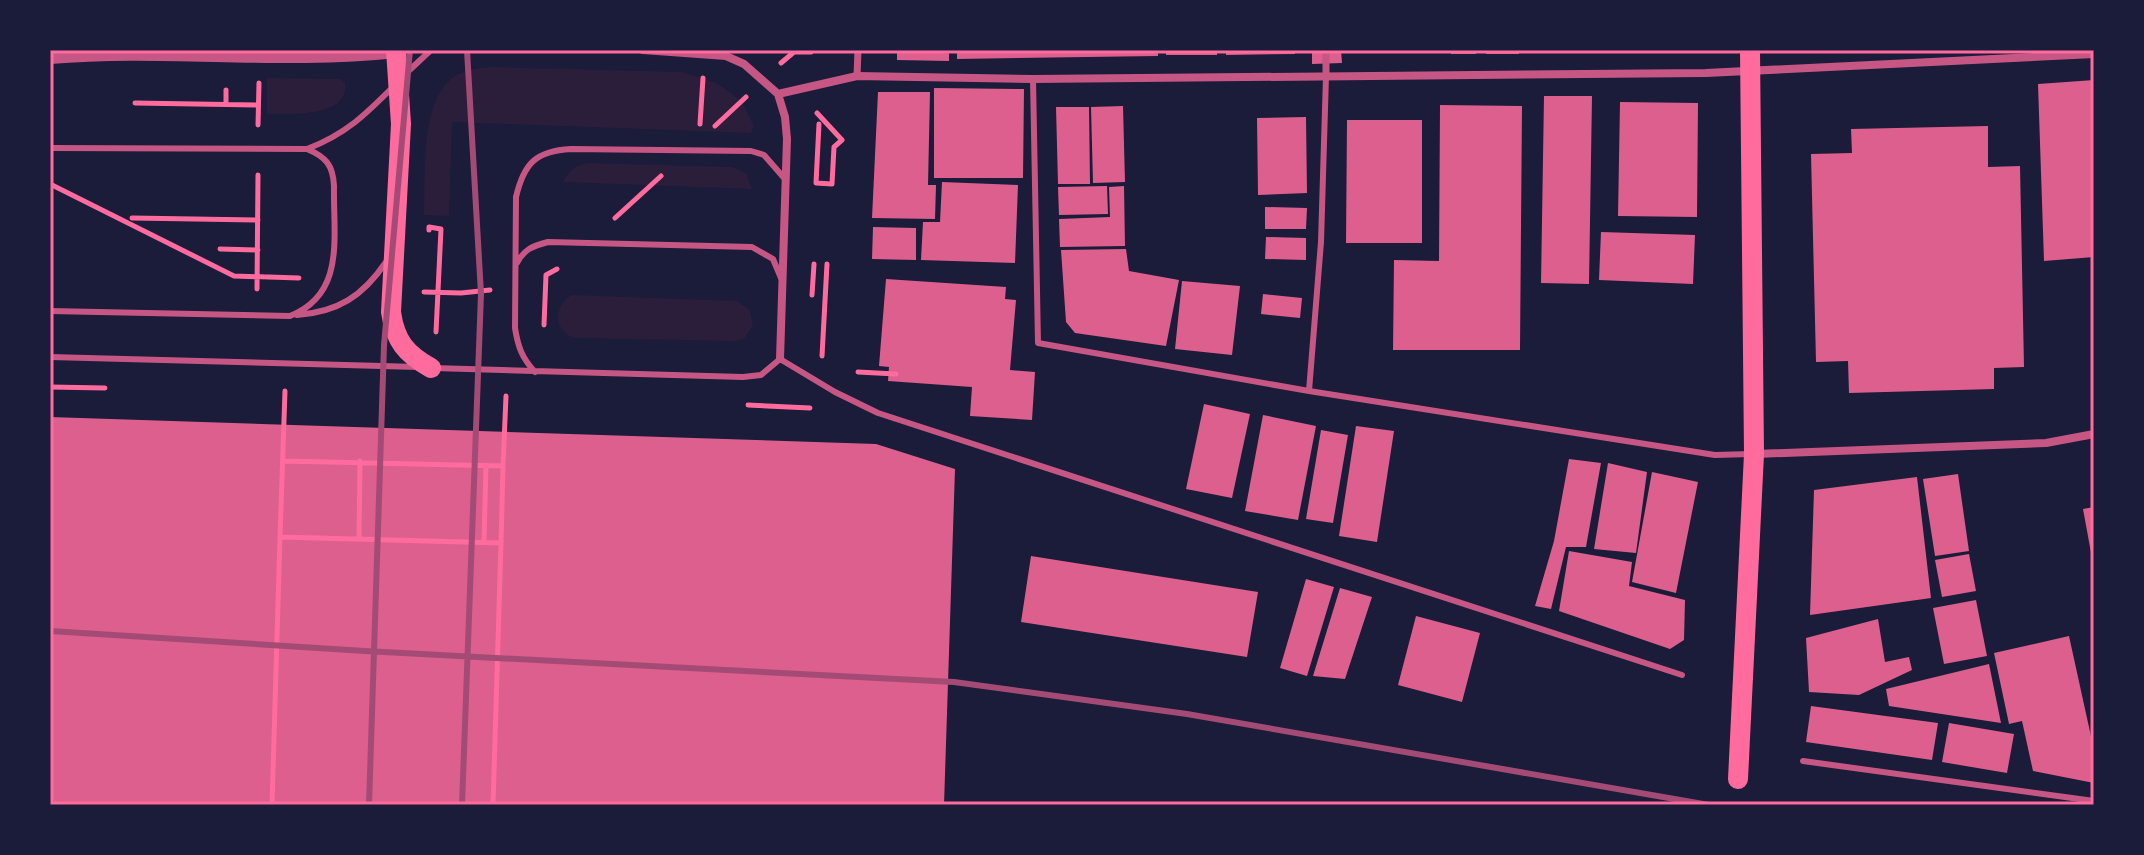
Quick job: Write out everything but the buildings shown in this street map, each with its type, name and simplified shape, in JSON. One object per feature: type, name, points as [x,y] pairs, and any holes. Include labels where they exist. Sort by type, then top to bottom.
[{"type":"main road","points":[[397,50],[401,124],[393,326],[403,348],[431,368]]},
{"type":"main road","points":[[1738,779],[1754,454],[1750,60]]},
{"type":"street","points":[[50,57],[93,53],[334,56],[397,50]]},
{"type":"street","points":[[643,50],[726,56],[744,64],[778,94],[787,139],[780,359]]},
{"type":"street","points":[[857,76],[858,50]]},
{"type":"street","points":[[1326,50],[1326,76]]},
{"type":"street","points":[[778,94],[857,76],[1033,79],[1326,76],[1750,60],[2094,54]]},
{"type":"street","points":[[1754,454],[2046,443],[2094,434]]},
{"type":"lane","points":[[50,148],[307,149],[337,137],[355,125],[431,50]]},
{"type":"lane","points":[[1309,391],[1321,242],[1326,76]]},
{"type":"lane","points":[[1033,79],[1038,343],[1309,391],[1715,455],[1754,454]]},
{"type":"lane","points":[[290,316],[306,310],[320,298],[330,278],[332,264],[333,171],[328,161],[307,149]]},
{"type":"lane","points":[[535,372],[518,347],[515,328],[516,197],[520,179],[537,156],[553,150],[751,151],[764,155],[785,179]]},
{"type":"lane","points":[[50,311],[312,314],[349,302],[375,278],[387,262],[395,242]]},
{"type":"lane","points":[[516,267],[522,254],[534,245],[548,242],[752,247],[773,259],[783,284]]},
{"type":"lane","points":[[50,357],[743,377],[761,375],[780,359],[878,413],[1682,675]]},
{"type":"lane","points":[[1803,761],[2094,801]]},
{"type":"path","points":[[700,126],[703,65]]},
{"type":"path","points":[[258,134],[259,77]]},
{"type":"path","points":[[710,131],[754,89]]},
{"type":"path","points":[[226,90],[226,104]]},
{"type":"path","points":[[135,103],[258,105]]},
{"type":"path","points":[[819,124],[816,183],[832,184],[834,147]]},
{"type":"path","points":[[257,291],[258,162]]},
{"type":"path","points":[[609,224],[666,172]]},
{"type":"path","points":[[50,184],[234,276],[258,277]]},
{"type":"path","points":[[132,218],[258,220]]},
{"type":"path","points":[[429,240],[429,227],[441,229],[438,293]]},
{"type":"path","points":[[220,249],[258,250]]},
{"type":"path","points":[[821,369],[827,264]]},
{"type":"path","points":[[544,335],[546,275],[564,265]]},
{"type":"path","points":[[272,805],[285,391]]},
{"type":"path","points":[[493,805],[506,395]]},
{"type":"path","points":[[733,404],[812,408],[813,395]]},
{"type":"path","points":[[283,461],[503,466]]},
{"type":"path","points":[[359,539],[360,461]]},
{"type":"path","points":[[484,542],[486,465]]},
{"type":"path","points":[[280,537],[501,543]]},
{"type":"shaded area","points":[[492,67],[682,72],[716,83],[731,93],[743,104],[754,126],[751,133],[452,122],[449,216],[424,215],[425,160],[435,102],[443,87],[455,76],[468,70]]},
{"type":"shaded area","points":[[267,78],[340,79],[345,82],[344,94],[329,108],[316,112],[267,114]]},
{"type":"shaded area","points":[[588,163],[732,167],[746,173],[752,189],[563,182],[572,169]]},
{"type":"shaded area","points":[[571,295],[737,301],[750,310],[753,326],[744,339],[735,341],[575,338],[563,330],[558,319],[561,306]]},
{"type":"railway","points":[[369,805],[384,345],[410,50]]},
{"type":"railway","points":[[462,805],[481,294],[467,50]]},
{"type":"railway","points":[[50,631],[954,682],[1187,714],[1709,805]]}]
